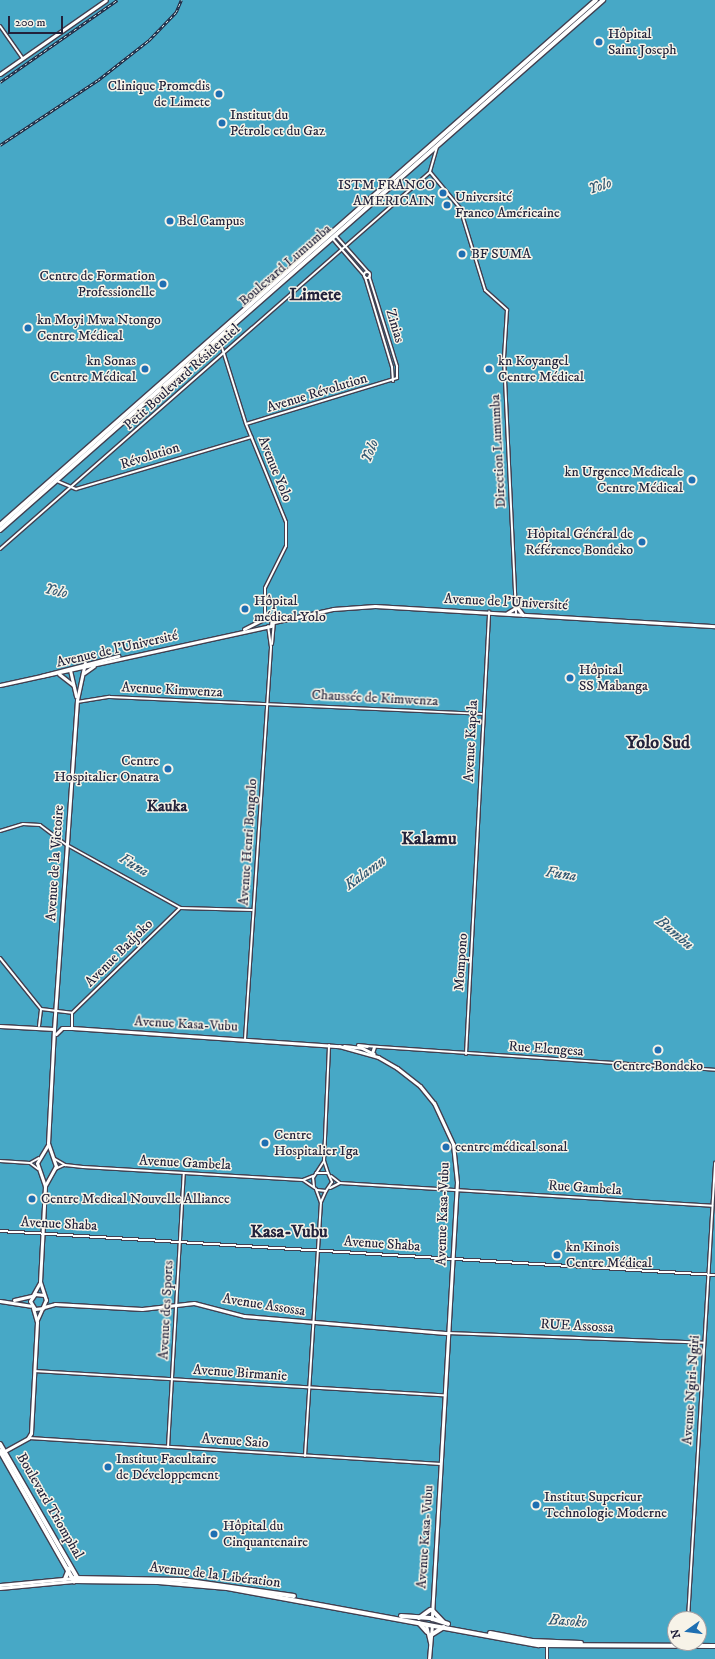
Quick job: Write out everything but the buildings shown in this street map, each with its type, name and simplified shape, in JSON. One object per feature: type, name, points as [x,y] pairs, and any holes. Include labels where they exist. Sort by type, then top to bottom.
[{"type":"highway","name":"Boulevard Lumumba","points":[[0,525],[332,235],[596,0]]},
{"type":"highway","name":"Boulevard Lumumba","points":[[332,235],[603,0]]},
{"type":"highway","name":"Boulevard Lumumba","points":[[0,530],[218,335]]},
{"type":"highway","name":"Boulevard Triomphal","points":[[0,1444],[2,1452],[76,1580]]},
{"type":"highway","name":"Boulevard Triomphal","points":[[2,1452],[73,1568],[76,1580]]},
{"type":"highway","points":[[65,1578],[68,1566]]},
{"type":"highway","points":[[73,1568],[83,1578]]},
{"type":"highway","name":"Avenue de la Libération","points":[[76,1580],[83,1578],[206,1583],[417,1620],[426,1625],[447,1625]]},
{"type":"highway","name":"Avenue de la Libération","points":[[76,1580],[158,1582],[227,1588],[417,1620],[429,1619],[460,1628],[548,1644],[667,1644]]},
{"type":"highway","points":[[431,1609],[447,1625],[429,1634],[417,1620],[431,1609]]},
{"type":"highway","points":[[426,1625],[429,1619]]},
{"type":"highway","points":[[429,1619],[432,1626]]},
{"type":"main road","points":[[0,74],[106,0]]},
{"type":"main road","name":"Avenue de l’Université","points":[[0,685],[57,674],[85,665],[97,664],[126,656],[268,626],[297,617],[358,607],[489,612],[715,626]]},
{"type":"main road","points":[[505,614],[517,607],[523,615]]},
{"type":"main road","points":[[272,617],[274,623]]},
{"type":"main road","name":"Avenue de l’Université","points":[[239,631],[265,618],[297,617]]},
{"type":"main road","points":[[265,618],[268,626]]},
{"type":"main road","points":[[37,678],[71,666],[85,665],[126,656]]},
{"type":"main road","points":[[83,673],[97,664]]},
{"type":"main road","points":[[77,701],[85,665]]},
{"type":"main road","points":[[71,666],[70,671],[77,701]]},
{"type":"main road","points":[[57,674],[74,686]]},
{"type":"main road","name":"Avenue de la Victoire","points":[[48,1143],[77,701]]},
{"type":"main road","name":"Avenue Kasa-Vubu","points":[[0,1026],[56,1027],[339,1046],[366,1051],[378,1056],[406,1074],[434,1103],[453,1144],[457,1190],[441,1464],[431,1609],[429,1619]]},
{"type":"main road","points":[[339,1046],[367,1046]]},
{"type":"main road","points":[[352,1046],[362,1048],[378,1056]]},
{"type":"main road","points":[[372,1053],[375,1047]]},
{"type":"main road","points":[[45,1186],[55,1169],[55,1159],[48,1143]]},
{"type":"main road","points":[[37,1320],[43,1308],[44,1296],[40,1282],[45,1186],[40,1170],[40,1157],[48,1143]]},
{"type":"main road","points":[[40,1157],[52,1155]]},
{"type":"main road","points":[[40,1170],[52,1172]]},
{"type":"main road","points":[[2,1452],[28,1438],[35,1371],[37,1320],[33,1307],[32,1296],[40,1282]]},
{"type":"main road","points":[[16,1301],[32,1296],[44,1296],[54,1304]]},
{"type":"main road","points":[[0,1300],[16,1301],[33,1307],[43,1308],[54,1304]]},
{"type":"main road","name":"Avenue Assossa","points":[[54,1304],[137,1309],[194,1303],[236,1315],[313,1324],[448,1333]]},
{"type":"main road","name":"Avenue de la Libération","points":[[0,1587],[65,1578],[76,1580]]},
{"type":"main road","name":"Avenue de la Libération","points":[[0,1587],[76,1580]]},
{"type":"main road","points":[[426,1625],[430,1645],[429,1659]]},
{"type":"main road","points":[[429,1634],[432,1626]]},
{"type":"street","points":[[0,26],[22,58]]},
{"type":"street","points":[[430,172],[438,144]]},
{"type":"street","name":"Petit Boulevard Résidentiel","points":[[0,549],[72,488],[430,172]]},
{"type":"street","name":"Direction Lumumba","points":[[430,172],[460,208],[488,294],[490,297],[504,305],[507,310],[504,358],[516,574],[516,614]]},
{"type":"street","points":[[332,235],[346,246],[368,272],[364,276]]},
{"type":"street","points":[[332,235],[342,250],[364,276],[392,367],[393,381]]},
{"type":"street","name":"Zinias","points":[[368,272],[396,366],[398,375],[393,381]]},
{"type":"street","points":[[364,276],[369,276]]},
{"type":"street","points":[[380,327],[385,325]]},
{"type":"street","name":"Avenue Yolo","points":[[218,335],[225,352],[246,424],[286,522],[287,545],[268,578],[265,618]]},
{"type":"street","points":[[392,367],[396,366]]},
{"type":"street","name":"Avenue Révolution","points":[[246,424],[393,381]]},
{"type":"street","name":"Révolution","points":[[72,488],[251,437]]},
{"type":"street","points":[[56,480],[72,488]]},
{"type":"street","points":[[266,607],[272,617]]},
{"type":"street","name":"Avenue Kapela","points":[[477,871],[482,714],[489,612]]},
{"type":"street","points":[[271,647],[274,623]]},
{"type":"street","points":[[268,626],[271,647]]},
{"type":"street","name":"Avenue Henri Bongolo","points":[[244,1039],[271,647]]},
{"type":"street","name":"Avenue Kimwenza","points":[[77,701],[110,697],[267,702]]},
{"type":"street","name":"Chaussée de Kimwenza","points":[[267,702],[482,714]]},
{"type":"street","points":[[0,830],[32,823],[180,908],[253,910]]},
{"type":"street","points":[[62,839],[68,838]]},
{"type":"street","name":"Mompono","points":[[466,1054],[477,871]]},
{"type":"street","name":"Avenue Badjoko","points":[[72,1013],[180,908]]},
{"type":"street","points":[[0,958],[41,1009],[39,1026]]},
{"type":"street","points":[[41,1009],[72,1013],[72,1028]]},
{"type":"street","points":[[329,1045],[324,1161],[330,1176],[340,1183],[457,1190]]},
{"type":"street","points":[[358,1050],[367,1046]]},
{"type":"street","name":"Rue Elengesa","points":[[367,1046],[715,1070]]},
{"type":"street","points":[[366,1051],[375,1047]]},
{"type":"street","points":[[30,1163],[40,1157]]},
{"type":"street","points":[[55,1159],[65,1165]]},
{"type":"street","points":[[0,1161],[30,1163],[40,1170]]},
{"type":"street","points":[[321,1203],[315,1189],[316,1174],[324,1161]]},
{"type":"street","name":"Avenue Ngiri-Ngiri","points":[[688,1611],[715,1163]]},
{"type":"street","points":[[55,1169],[65,1165]]},
{"type":"street","name":"Avenue Gambela","points":[[65,1165],[303,1180]]},
{"type":"street","name":"Avenue des Sports","points":[[168,1447],[184,1173]]},
{"type":"street","points":[[328,1173],[316,1174],[303,1180],[315,1189],[327,1190],[340,1183]]},
{"type":"street","points":[[305,1456],[321,1203],[327,1190],[330,1176]]},
{"type":"street","name":"Rue Gambela","points":[[457,1190],[712,1206]]},
{"type":"street","name":"Avenue Shaba","points":[[0,1231],[715,1275]]},
{"type":"street","name":"RUE Assossa","points":[[448,1333],[704,1343]]},
{"type":"street","name":"Avenue Birmanie","points":[[35,1371],[445,1395]]},
{"type":"street","name":"Avenue Saio","points":[[28,1438],[441,1464]]},
{"type":"street","points":[[547,1659],[548,1644]]},
{"type":"water","points":[[0,0],[715,0],[715,1659],[0,1659]]},
{"type":"railway","points":[[0,82],[117,0]]},
{"type":"railway","points":[[0,145],[98,80],[149,40],[176,12],[181,0]]},
{"type":"place","name":"Hôpital Saint Joseph","points":[[599,42]]},
{"type":"place","name":"Clinique Promedis de Limete","points":[[219,94]]},
{"type":"place","name":"Institut du Pétrole et du Gaz","points":[[222,123]]},
{"type":"place","name":"ISTM FRANCO AMERICAIN","points":[[443,193]]},
{"type":"place","name":"Université Franco Américaine","points":[[447,205]]},
{"type":"place","name":"Bel Campus","points":[[170,221]]},
{"type":"place","name":"BF SUMA","points":[[462,254]]},
{"type":"place","name":"Centre de Formation Professionelle","points":[[163,284]]},
{"type":"place","name":"kn Moyi Mwa Ntongo Centre Médical","points":[[28,328]]},
{"type":"place","name":"kn Sonas Centre Médical","points":[[145,369]]},
{"type":"place","name":"kn Koyangel Centre Médical","points":[[489,369]]},
{"type":"place","name":"kn Urgence Medicale Centre Médical","points":[[692,480]]},
{"type":"place","name":"Hôpital Général de Référence Bondeko","points":[[642,542]]},
{"type":"place","name":"Hôpital médical Yolo","points":[[245,609]]},
{"type":"place","name":"Hôpital SS Mabanga","points":[[570,678]]},
{"type":"place","name":"Centre Hospitalier Onatra","points":[[168,769]]},
{"type":"place","name":"Centre Bondeko","points":[[658,1050]]},
{"type":"place","name":"Centre Hospitalier Iga","points":[[265,1143]]},
{"type":"place","name":"centre médical sonal","points":[[446,1147]]},
{"type":"place","name":"Centre Medical Nouvelle Alliance","points":[[32,1199]]},
{"type":"place","name":"kn Kinois Centre Médical","points":[[557,1255]]},
{"type":"place","name":"Institut Facultaire de Développement","points":[[108,1467]]},
{"type":"place","name":"Institut Superieur Technologie Moderne","points":[[536,1505]]},
{"type":"place","name":"Hôpital du Cinquantenaire","points":[[214,1534]]},
{"type":"district","name":"Limete","points":[[315,295]]},
{"type":"district","name":"Yolo Sud","points":[[658,743]]},
{"type":"district","name":"Kauka","points":[[167,806]]},
{"type":"district","name":"Kalamu","points":[[429,839]]},
{"type":"district","name":"Kasa-Vubu","points":[[289,1232]]},
{"type":"water label","name":"Yolo","points":[[600,186]]},
{"type":"water label","name":"Yolo","points":[[370,451]]},
{"type":"water label","name":"Yolo","points":[[56,591]]},
{"type":"water label","name":"Funa","points":[[134,865]]},
{"type":"water label","name":"Funa","points":[[561,874]]},
{"type":"water label","name":"Bumbu","points":[[675,933]]},
{"type":"water label","name":"Basoko","points":[[568,1621]]}]
